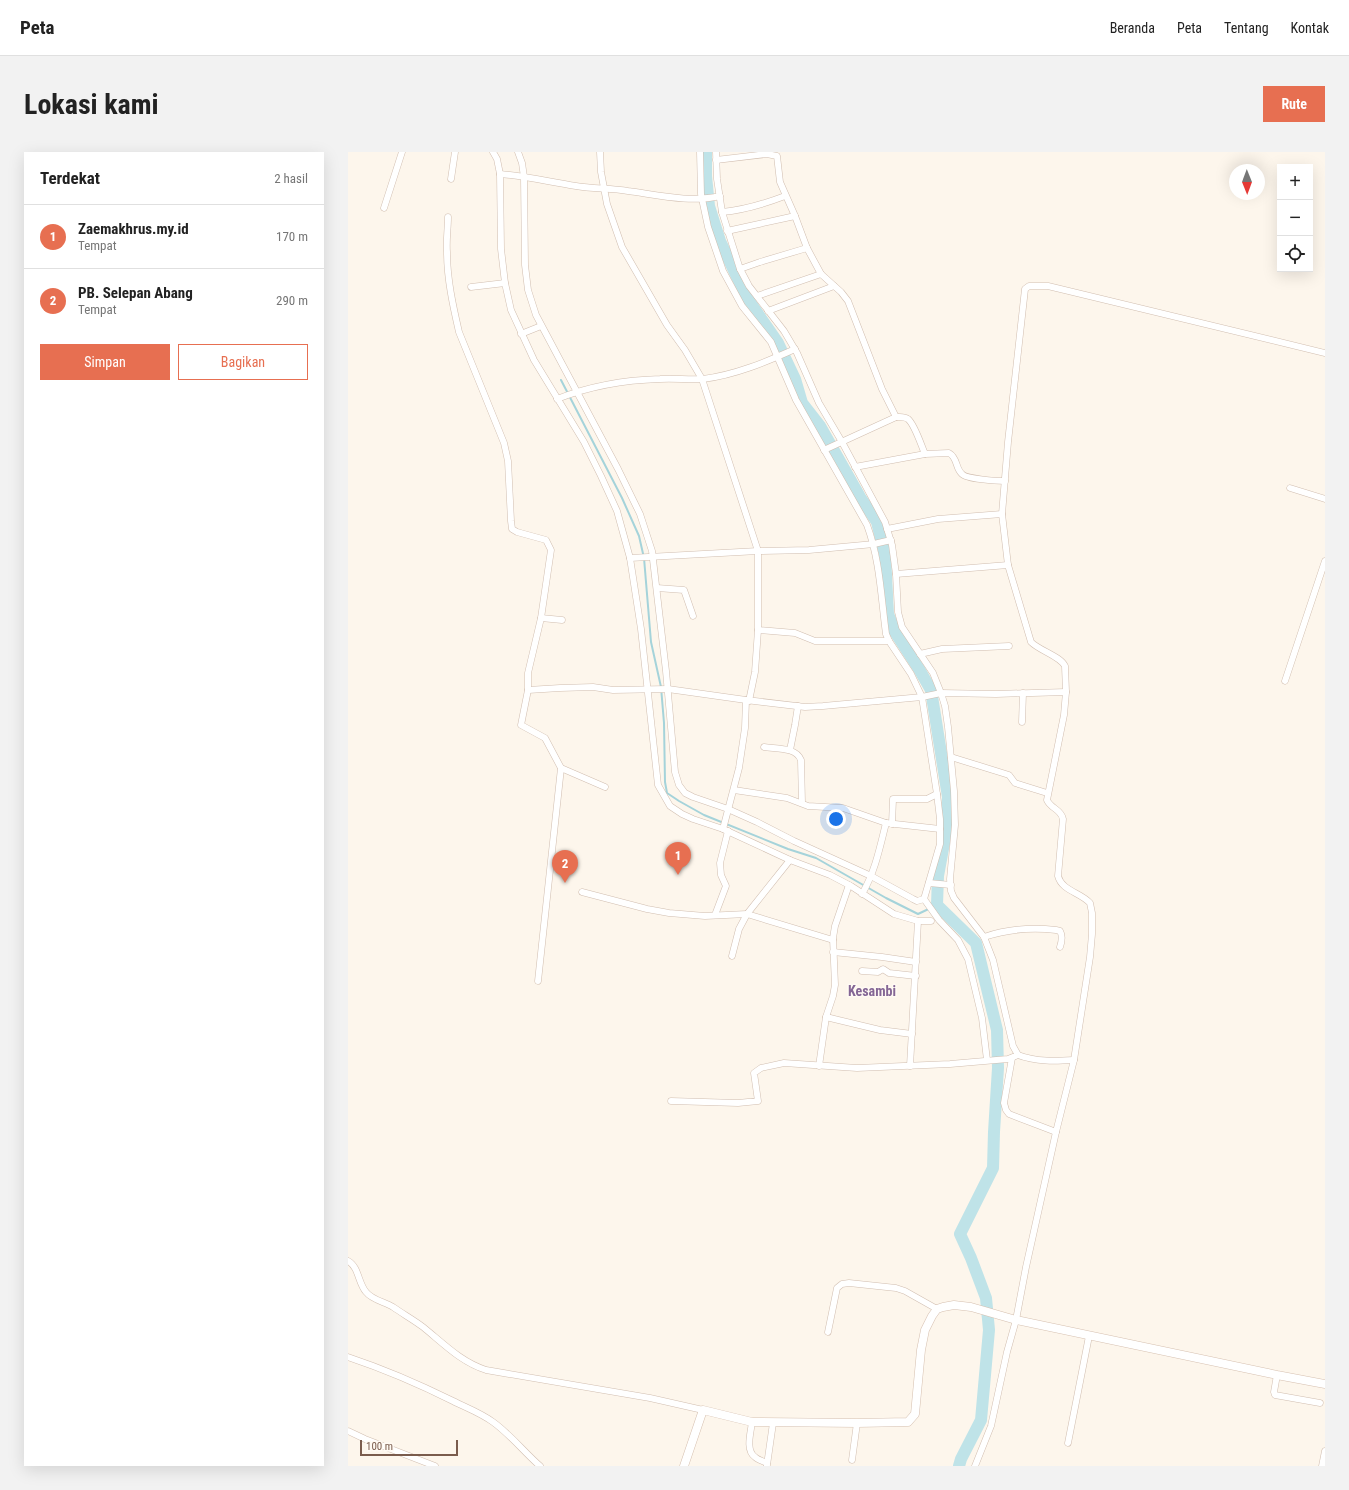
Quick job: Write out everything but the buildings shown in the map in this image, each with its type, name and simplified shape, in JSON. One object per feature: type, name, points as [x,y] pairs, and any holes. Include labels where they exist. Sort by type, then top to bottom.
[{"type":"main road","points":[[684,1466],[704,1410],[752,1422],[908,1422],[915,1414],[921,1350],[925,1330],[932,1316],[937,1310],[942,1307],[954,1305],[970,1307],[1014,1320],[1089,1336],[1325,1384]]},
{"type":"street","points":[[384,208],[402,152]]},
{"type":"street","points":[[451,179],[456,152]]},
{"type":"street","points":[[493,152],[497,159],[500,174],[501,248],[505,283],[511,310],[534,360],[559,398],[584,442],[617,511],[632,558],[649,689],[658,785],[664,797],[670,806],[682,814],[693,819],[725,828],[790,860],[830,875],[863,892],[894,914],[918,921],[931,920]]},
{"type":"street","points":[[518,152],[522,163],[525,265],[528,290],[536,315],[618,469],[640,514],[651,556],[657,588],[666,689],[676,772],[679,785],[685,793],[693,797],[728,811],[917,901],[924,900]]},
{"type":"street","points":[[600,152],[603,188],[622,247],[667,325],[685,350],[702,379],[758,551],[758,630],[755,672],[748,700],[739,768],[728,811],[720,863],[721,875],[726,886],[715,915]]},
{"type":"street","points":[[700,152],[702,199],[708,226],[723,271],[742,306],[771,342],[779,357],[790,388],[827,449],[867,525],[875,543],[886,634],[924,696],[937,794],[940,829],[940,844],[931,883],[924,900]]},
{"type":"street","points":[[716,152],[717,197],[740,269],[749,286],[784,331],[819,403],[876,505],[887,529],[896,574],[898,612],[902,627],[933,673],[939,694],[945,706],[951,757],[955,825],[948,885],[954,898],[984,937],[992,960],[1013,1046],[1018,1055]]},
{"type":"street","points":[[716,160],[767,154],[775,155],[780,182],[807,248],[820,274],[841,292],[848,301],[882,389],[896,417]]},
{"type":"street","points":[[500,174],[578,187],[603,188],[657,196],[702,199],[717,197]]},
{"type":"street","points":[[722,212],[749,209],[786,196]]},
{"type":"street","points":[[728,231],[795,216]]},
{"type":"street","points":[[448,217],[446,252],[449,285],[454,313],[459,332],[504,443],[508,461],[510,521],[512,529],[517,532],[546,540],[551,550],[541,618],[528,673],[528,690],[521,726],[545,738],[561,768],[538,981]]},
{"type":"street","points":[[740,269],[807,248]]},
{"type":"street","points":[[757,296],[820,274]]},
{"type":"street","points":[[471,287],[505,283]]},
{"type":"street","points":[[768,310],[834,286]]},
{"type":"street","points":[[975,1466],[991,1426],[1056,1132],[1074,1060],[1090,957],[1092,913],[1090,903],[1079,895],[1068,890],[1059,879],[1063,819],[1058,810],[1048,803],[1047,793],[1064,715],[1066,692],[1065,666],[1063,662],[1038,648],[1031,642],[1008,565],[1002,514],[1025,289],[1030,286],[1048,286],[1325,353]]},
{"type":"street","points":[[521,334],[541,326]]},
{"type":"street","points":[[559,398],[592,387],[638,380],[702,379],[739,371],[779,357],[793,350]]},
{"type":"street","points":[[827,449],[896,417],[903,416],[909,420],[925,454]]},
{"type":"street","points":[[855,467],[925,454],[949,453],[956,460],[961,474],[1005,482]]},
{"type":"street","points":[[1290,488],[1325,499]]},
{"type":"street","points":[[887,529],[938,518],[1002,514]]},
{"type":"street","points":[[632,558],[758,551],[809,550],[875,543],[889,540]]},
{"type":"street","points":[[1285,681],[1325,561]]},
{"type":"street","points":[[896,574],[1008,565]]},
{"type":"street","points":[[657,588],[684,590],[693,616]]},
{"type":"street","points":[[541,618],[562,620]]},
{"type":"street","points":[[758,630],[795,632],[815,641],[889,641]]},
{"type":"street","points":[[920,654],[942,649],[1009,646]]},
{"type":"street","points":[[528,690],[582,687],[609,690],[666,689],[798,706],[823,706],[939,694],[1066,692]]},
{"type":"street","points":[[1022,722],[1023,693]]},
{"type":"street","points":[[790,750],[798,706]]},
{"type":"street","points":[[764,747],[790,750],[798,754],[801,760],[802,803]]},
{"type":"street","points":[[951,757],[1009,775],[1015,783],[1047,793]]},
{"type":"street","points":[[561,768],[605,787]]},
{"type":"street","points":[[734,790],[788,798],[808,806],[843,808],[889,824],[940,829]]},
{"type":"street","points":[[863,892],[877,860],[889,824],[893,799],[927,799],[937,794]]},
{"type":"street","points":[[732,956],[739,929],[746,914],[790,860]]},
{"type":"street","points":[[931,883],[948,885]]},
{"type":"street","points":[[819,1066],[826,1017],[834,996],[833,940],[835,926],[849,885]]},
{"type":"street","points":[[582,892],[654,910],[688,915],[746,914],[833,940]]},
{"type":"street","points":[[924,900],[939,920],[958,940],[968,959],[990,1060]]},
{"type":"street","points":[[910,1066],[918,921]]},
{"type":"street","points":[[984,937],[1000,932],[1022,929],[1056,930],[1060,931],[1062,934],[1060,947]]},
{"type":"street","points":[[833,952],[916,962]]},
{"type":"street","points":[[862,971],[878,972],[883,969],[889,973],[916,976]]},
{"type":"street","points":[[826,1017],[880,1030],[912,1034]]},
{"type":"street","points":[[671,1101],[738,1103],[758,1101],[754,1074],[757,1070],[784,1063],[856,1068],[950,1064],[1010,1059],[1018,1055],[1048,1061],[1074,1060]]},
{"type":"street","points":[[1010,1059],[1004,1104],[1006,1110],[1010,1114],[1056,1132]]},
{"type":"street","points":[[348,1261],[357,1272],[366,1293],[417,1323],[458,1357],[474,1366],[486,1370],[650,1398],[704,1410]]},
{"type":"street","points":[[828,1332],[838,1288],[842,1284],[896,1288],[905,1291],[937,1310]]},
{"type":"street","points":[[1068,1443],[1089,1336]]},
{"type":"street","points":[[348,1357],[372,1365],[469,1408],[494,1422],[514,1438],[523,1451],[540,1466]]},
{"type":"street","points":[[1277,1375],[1274,1392],[1275,1395],[1320,1403]]},
{"type":"street","points":[[752,1422],[750,1442],[751,1452],[755,1458],[767,1464],[773,1423]]},
{"type":"street","points":[[852,1460],[857,1423]]},
{"type":"street","points":[[348,1431],[435,1466]]},
{"type":"street","points":[[1322,1466],[1325,1451]]},
{"type":"waterway","points":[[706,152],[706,176],[709,206],[720,241],[747,298],[778,343],[795,379],[802,403],[820,426],[860,497],[877,522],[885,555],[888,614],[895,632],[931,690],[948,797],[945,838],[938,876],[937,905],[976,943],[997,1030],[998,1068],[993,1168],[960,1234],[986,1298],[989,1330],[981,1420],[961,1459],[959,1466]]},
{"type":"waterway","points":[[561,380],[622,498],[639,536],[644,558],[651,642],[661,687],[664,723],[665,782],[667,793],[704,815],[788,849],[816,858],[886,898],[918,914],[937,905]]},
{"type":"place","name":"Zaemakhrus.my.id","points":[[678,875]]},
{"type":"place","name":"PB. Selepan Abang","points":[[565,883]]},
{"type":"district","name":"Kesambi","points":[[872,991]]}]
